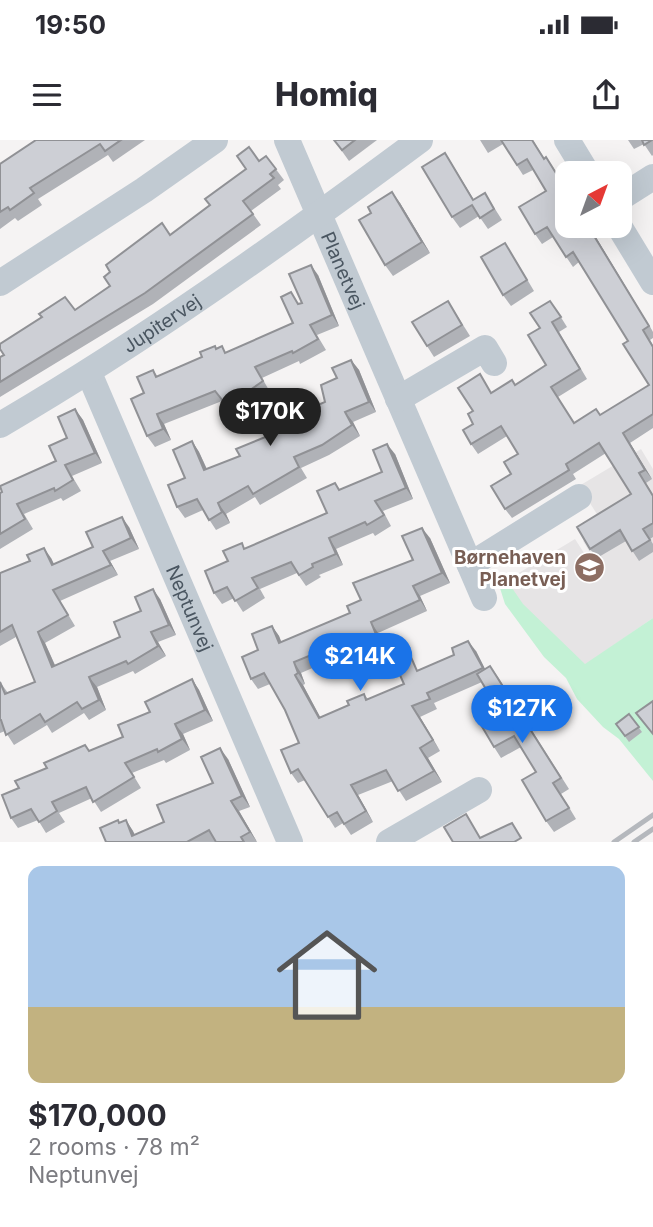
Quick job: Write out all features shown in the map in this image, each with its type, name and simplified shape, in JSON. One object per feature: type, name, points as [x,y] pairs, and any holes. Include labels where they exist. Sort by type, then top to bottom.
[{"type":"street","points":[[0,283],[215,140]]},
{"type":"street","name":"Planetvej","points":[[287,140],[484,598]]},
{"type":"street","name":"Jupitervej","points":[[0,425],[89,373],[197,302],[420,140]]},
{"type":"street","points":[[567,140],[580,161]]},
{"type":"street","points":[[632,190],[653,177]]},
{"type":"street","points":[[626,238],[653,282]]},
{"type":"street","points":[[398,399],[485,348],[494,363]]},
{"type":"street","name":"Neptunvej","points":[[89,373],[290,842]]},
{"type":"street","points":[[470,565],[579,497]]},
{"type":"street","points":[[389,842],[479,790]]},
{"type":"shaded area","name":"Børnehaven Planetvej","points":[[641,449],[653,469],[653,618],[572,674],[499,585],[575,539],[584,553],[589,551],[583,541],[602,522],[579,486]]},
{"type":"green space","points":[[499,585],[510,585],[523,604],[585,664],[653,618],[653,781],[619,739],[603,727],[577,699],[566,678],[544,657],[505,604]]},
{"type":"building","points":[[36,140],[121,140],[105,151],[100,144],[30,188],[34,193],[10,210],[8,207],[0,212],[0,164]]},
{"type":"building","points":[[334,140],[355,140],[342,150]]},
{"type":"building","points":[[501,140],[532,140],[544,159],[546,157],[555,172],[555,238],[595,238],[649,326],[643,330],[653,347],[653,414],[623,433],[645,470],[639,473],[653,496],[653,523],[643,529],[650,540],[632,551],[620,530],[590,549],[577,527],[631,494],[599,443],[566,464],[569,470],[505,509],[491,486],[511,474],[504,462],[518,454],[501,426],[471,444],[463,430],[473,424],[468,414],[473,411],[458,388],[480,374],[491,393],[512,380],[515,385],[546,365],[528,335],[540,328],[530,313],[550,301],[561,317],[552,322],[580,369],[551,387],[574,423],[596,409],[600,415],[649,385],[623,344],[628,341],[573,252],[566,257],[547,227],[535,234],[519,207],[546,191],[527,159],[517,165]]},
{"type":"building","points":[[249,147],[259,161],[266,156],[276,169],[270,174],[274,178],[243,201],[253,214],[145,293],[0,382],[0,357],[4,355],[0,344],[42,317],[39,314],[65,297],[75,310],[110,286],[104,277],[110,272],[106,265],[162,223],[170,235],[210,205],[205,199],[246,169],[237,156]]},
{"type":"building","points":[[445,153],[473,200],[485,193],[494,209],[480,218],[472,205],[452,217],[422,167]]},
{"type":"building","points":[[392,192],[422,242],[385,265],[359,220],[371,213],[368,207]]},
{"type":"building","points":[[505,243],[527,280],[503,295],[481,257]]},
{"type":"building","points":[[311,265],[332,315],[310,325],[318,339],[293,353],[292,351],[255,367],[263,381],[227,406],[215,391],[157,414],[163,429],[147,436],[131,399],[144,393],[137,377],[153,370],[156,377],[202,357],[200,352],[215,346],[216,349],[222,346],[225,353],[293,323],[281,297],[291,292],[298,304],[302,303],[289,274]]},
{"type":"building","points":[[448,301],[462,325],[427,346],[412,322]]},
{"type":"building","points":[[351,360],[369,402],[345,412],[352,425],[322,445],[294,457],[299,467],[253,494],[248,486],[218,503],[222,512],[209,520],[197,499],[177,507],[168,485],[185,478],[173,450],[192,441],[204,470],[240,456],[236,449],[290,427],[286,419],[325,402],[321,385],[337,378],[332,368]]},
{"type":"building","points":[[75,409],[95,453],[65,465],[73,480],[55,491],[54,488],[17,504],[25,519],[0,534],[0,486],[56,461],[49,446],[67,438],[58,417]]},
{"type":"building","points":[[387,444],[406,488],[375,501],[384,515],[367,525],[365,522],[329,538],[336,554],[312,564],[313,567],[299,575],[291,562],[252,578],[258,588],[235,601],[227,587],[214,593],[205,571],[228,561],[223,551],[242,543],[244,549],[327,513],[317,491],[335,483],[339,490],[382,472],[373,450]]},
{"type":"building","points":[[122,517],[131,538],[103,551],[111,565],[53,590],[68,615],[38,632],[52,667],[120,637],[114,622],[141,611],[135,597],[153,589],[169,625],[151,632],[158,646],[128,664],[126,661],[89,677],[99,700],[82,709],[77,702],[45,722],[40,714],[6,735],[0,720],[0,682],[5,694],[35,682],[12,625],[0,632],[0,573],[30,561],[27,555],[44,548],[52,565],[93,547],[86,532]]},
{"type":"building","points":[[422,528],[442,573],[413,586],[420,600],[371,622],[377,637],[351,648],[353,651],[335,662],[326,649],[294,662],[298,673],[295,675],[319,718],[349,705],[347,701],[364,694],[366,700],[404,684],[395,664],[411,657],[417,671],[454,655],[452,648],[468,641],[483,668],[427,693],[430,699],[412,706],[433,740],[420,748],[434,771],[398,791],[386,770],[351,785],[366,811],[344,824],[337,812],[328,817],[298,769],[291,773],[281,750],[299,743],[285,710],[264,673],[251,679],[242,657],[258,650],[252,634],[272,626],[279,643],[350,613],[347,606],[361,600],[353,583],[413,560],[402,536]]},
{"type":"building","points":[[490,666],[561,778],[553,783],[569,808],[546,821],[522,780],[536,772],[514,736],[494,747],[481,725],[492,719],[482,701],[490,696],[477,674]]},
{"type":"building","points":[[192,679],[205,710],[175,724],[182,739],[158,752],[157,749],[125,763],[134,777],[93,802],[86,787],[52,802],[57,811],[39,822],[31,809],[11,818],[2,795],[19,788],[15,781],[47,768],[44,763],[85,745],[89,751],[123,737],[118,725],[150,712],[145,702]]},
{"type":"building","points":[[653,701],[653,734],[636,713]]},
{"type":"building","points":[[629,714],[639,727],[625,736],[616,724]]},
{"type":"building","points":[[220,748],[242,796],[231,801],[250,832],[241,837],[244,842],[216,842],[209,830],[187,842],[106,842],[100,828],[118,820],[119,823],[126,820],[132,836],[164,822],[157,805],[213,783],[201,757]]},
{"type":"building","points":[[466,814],[480,838],[512,823],[521,838],[514,842],[453,842],[444,827]]},
{"type":"railway","points":[[614,842],[653,815]]},
{"type":"railway","points":[[634,842],[653,829]]},
{"type":"place","name":"Børnehaven Planetvej","points":[[589,568]]}]
